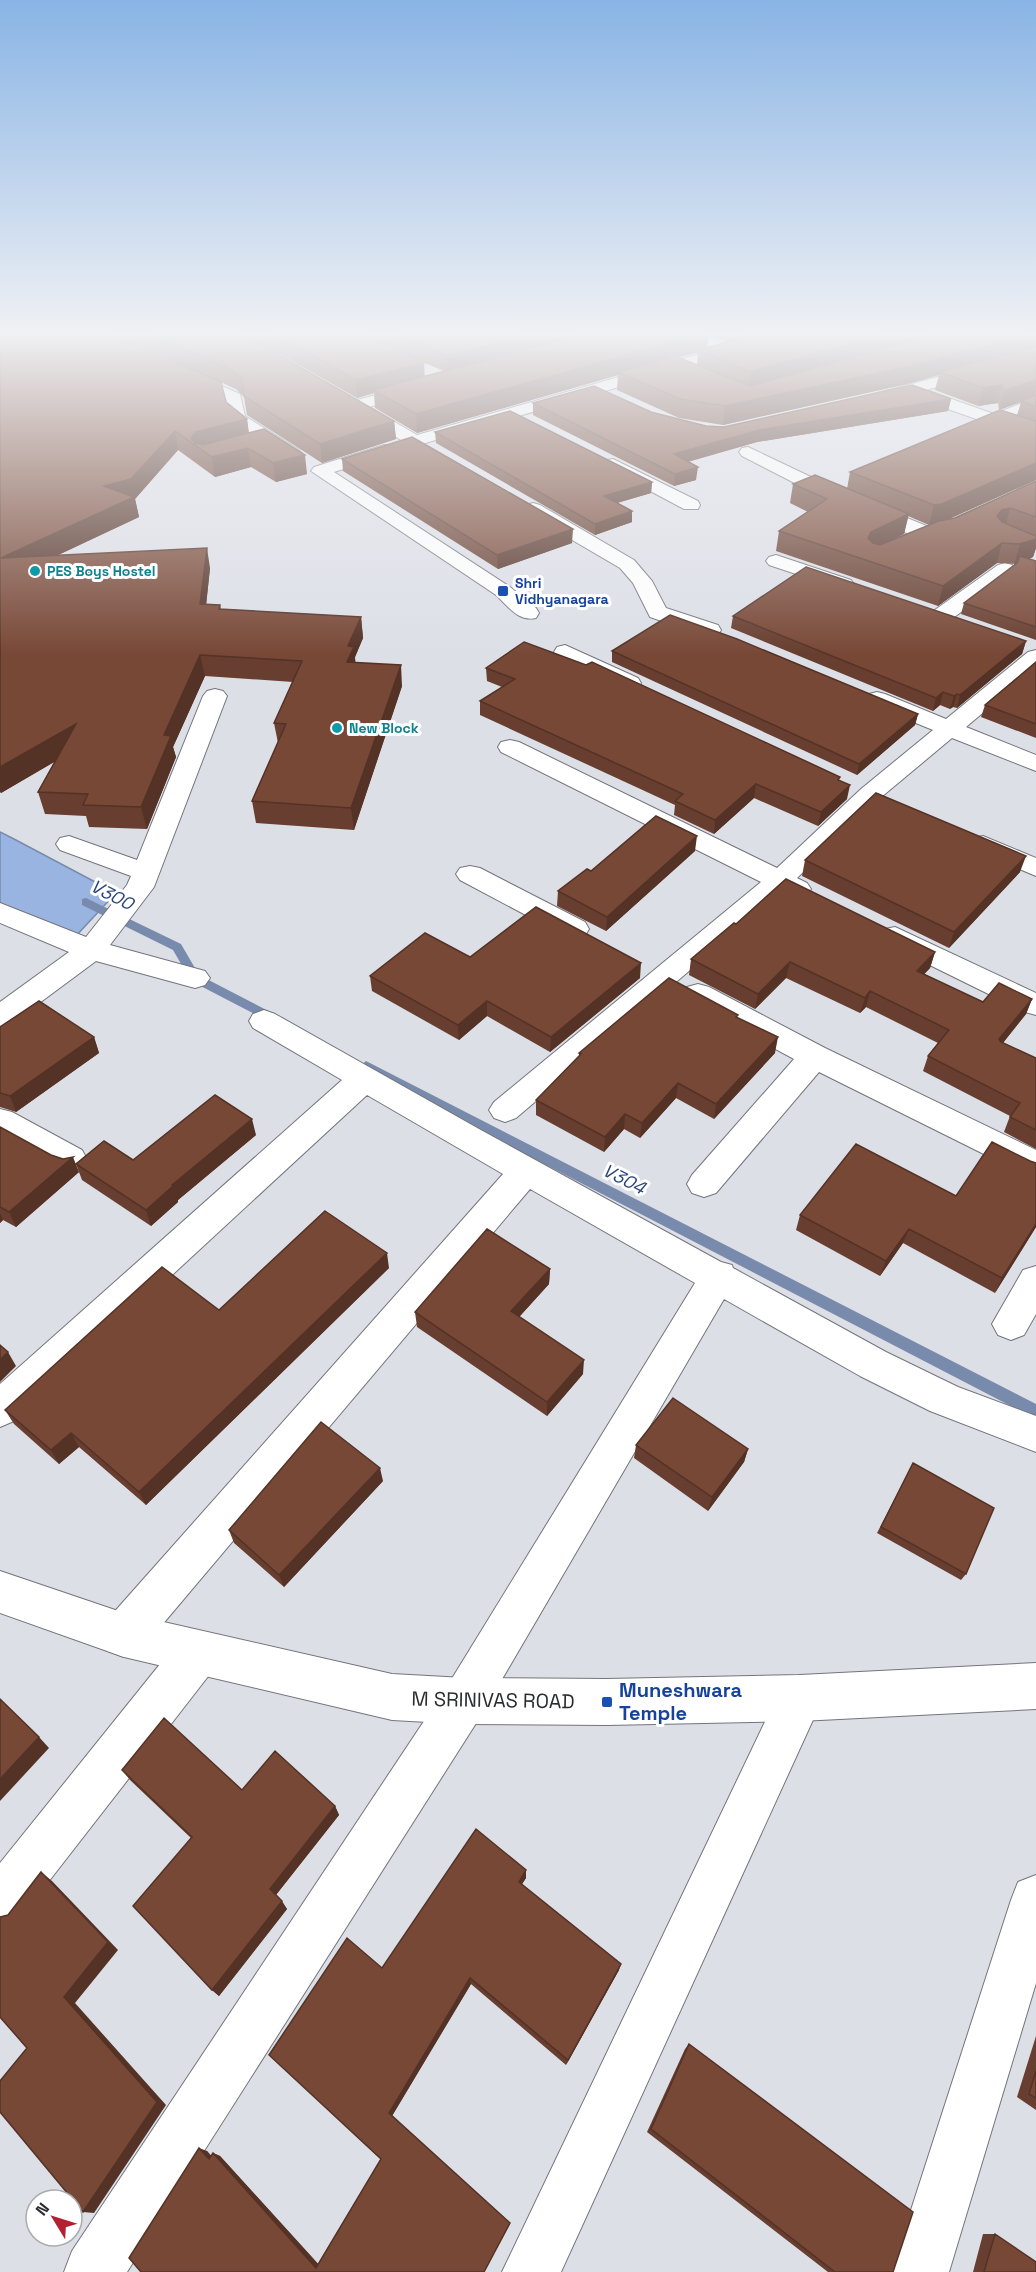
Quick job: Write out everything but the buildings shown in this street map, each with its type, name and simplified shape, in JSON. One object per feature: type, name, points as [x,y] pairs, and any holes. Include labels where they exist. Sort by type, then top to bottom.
[{"type":"street","points":[[248,445],[258,442]]},
{"type":"street","points":[[274,442],[503,591],[528,613]]},
{"type":"street","points":[[320,471],[412,442]]},
{"type":"street","points":[[417,442],[435,452]]},
{"type":"street","points":[[748,452],[825,491],[916,530],[929,533],[942,532],[1036,488]]},
{"type":"street","points":[[597,456],[691,505]]},
{"type":"street","points":[[825,491],[846,482]]},
{"type":"street","points":[[516,500],[627,564],[642,581],[658,612],[734,640]]},
{"type":"street","points":[[908,543],[929,533]]},
{"type":"street","points":[[776,561],[864,591]]},
{"type":"street","points":[[940,617],[1005,569]]},
{"type":"street","points":[[918,609],[961,624]]},
{"type":"street","points":[[505,1110],[655,971],[780,880],[870,794],[948,729],[1032,651]]},
{"type":"street","points":[[565,652],[649,691]]},
{"type":"street","points":[[862,693],[1036,764]]},
{"type":"street","points":[[0,1017],[92,950],[143,879],[216,696]]},
{"type":"street","points":[[510,747],[822,901]]},
{"type":"street","points":[[963,836],[1036,868]]},
{"type":"street","points":[[69,844],[143,879]]},
{"type":"street","points":[[470,874],[593,938]]},
{"type":"street","points":[[0,912],[92,950],[195,978]]},
{"type":"street","points":[[876,927],[1036,1005]]},
{"type":"street","points":[[655,971],[814,1056],[1036,1165]]},
{"type":"street","points":[[264,1021],[873,1364],[944,1399],[1036,1434]]},
{"type":"street","points":[[704,1184],[814,1056]]},
{"type":"street","points":[[0,1409],[364,1078]]},
{"type":"street","points":[[0,1122],[70,1159]]},
{"type":"street","points":[[124,1635],[526,1170]]},
{"type":"street","points":[[93,2272],[464,1701],[719,1276]]},
{"type":"street","points":[[1011,1324],[1036,1281]]},
{"type":"street","name":"M SRINIVAS ROAD","points":[[0,1592],[124,1635],[197,1654],[392,1697],[464,1701],[607,1702],[800,1698],[1036,1686]]},
{"type":"street","points":[[0,1903],[197,1654]]},
{"type":"street","points":[[531,2272],[800,1698]]},
{"type":"street","points":[[920,2272],[1036,1899]]},
{"type":"water","points":[[0,832],[116,893],[73,939],[0,907]]},
{"type":"waterway","name":"V300","points":[[86,902],[177,947],[195,978],[274,1019]]},
{"type":"waterway","name":"V304","points":[[366,1066],[1036,1412]]},
{"type":"place","name":"PES Boys Hostel","points":[[35,571]]},
{"type":"place","name":"Shri Vidhyanagara","points":[[503,591]]},
{"type":"place","name":"New Block","points":[[337,728]]},
{"type":"place","name":"Muneshwara Temple","points":[[607,1702]]}]
